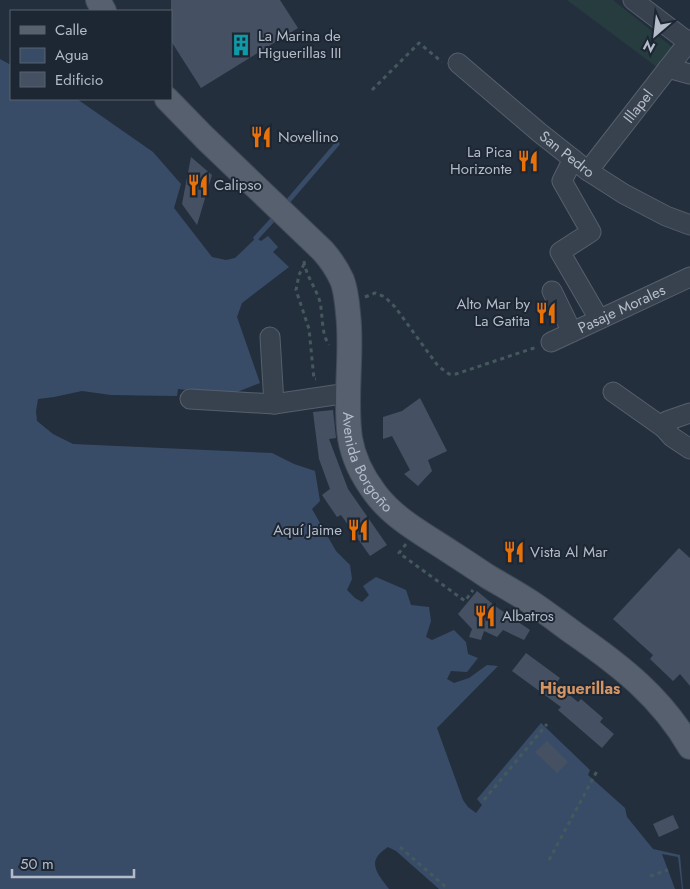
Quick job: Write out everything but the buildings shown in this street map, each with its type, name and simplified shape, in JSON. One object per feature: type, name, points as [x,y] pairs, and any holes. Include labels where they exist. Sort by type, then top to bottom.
[{"type":"main road","name":"Avenida Borgoño","points":[[168,100],[331,260],[337,270],[342,281],[347,304],[350,330],[348,393],[350,438],[362,471],[375,493],[400,518],[485,575],[530,602],[618,664],[656,701],[673,721],[690,747]]},
{"type":"street","points":[[633,0],[689,41]]},
{"type":"street","name":"Illapel","points":[[588,171],[689,41]]},
{"type":"street","name":"San Pedro","points":[[458,63],[588,171],[624,194],[666,216],[690,225]]},
{"type":"street","points":[[668,68],[690,74]]},
{"type":"street","points":[[573,159],[562,180],[591,232],[560,252],[599,320]]},
{"type":"street","name":"Pasaje Morales","points":[[551,342],[690,277]]},
{"type":"street","points":[[552,291],[572,332]]},
{"type":"street","points":[[270,337],[274,404]]},
{"type":"street","points":[[614,392],[690,449]]},
{"type":"street","points":[[190,399],[274,404],[348,393]]},
{"type":"street","points":[[664,428],[664,424],[667,422],[690,413]]},
{"type":"path","points":[[372,90],[419,43],[447,66],[458,63]]},
{"type":"path","points":[[311,240],[296,290],[309,329],[314,379],[321,378]]},
{"type":"path","points":[[347,304],[375,293],[385,297],[395,307],[438,366],[449,374],[456,374],[551,342]]},
{"type":"path","points":[[416,528],[399,553],[465,601],[485,575]]},
{"type":"path","points":[[484,800],[547,724]]},
{"type":"path","points":[[549,860],[597,771]]},
{"type":"path","points":[[400,847],[448,889]]},
{"type":"path","points":[[650,876],[668,870]]},
{"type":"green space","points":[[567,0],[613,0],[672,47],[658,68]]},
{"type":"water","points":[[0,59],[10,64],[10,100],[78,100],[153,152],[181,184],[174,208],[212,257],[226,260],[235,258],[256,238],[261,241],[268,236],[278,247],[273,252],[289,267],[242,303],[237,317],[260,383],[237,392],[178,389],[177,396],[111,395],[82,391],[38,399],[37,421],[53,434],[73,444],[272,453],[294,464],[315,471],[320,501],[312,509],[336,551],[350,565],[352,579],[347,590],[362,602],[369,595],[363,586],[376,577],[406,590],[411,605],[429,607],[431,621],[426,637],[432,640],[454,630],[466,642],[468,654],[478,658],[467,672],[451,671],[447,679],[454,683],[469,678],[487,665],[498,666],[437,728],[463,800],[468,807],[476,813],[482,805],[477,799],[541,723],[590,770],[588,775],[625,808],[627,817],[653,849],[680,855],[683,889],[439,889],[396,851],[388,847],[377,857],[375,867],[389,889],[0,889]]},
{"type":"pier","points":[[662,854],[678,857],[682,889],[675,889]]},
{"type":"waterway","points":[[284,206],[337,144]]},
{"type":"waterway","points":[[256,238],[277,215]]},
{"type":"place","name":"La Marina de Higuerillas III","points":[[241,45]]},
{"type":"place","name":"Novellino","points":[[261,137]]},
{"type":"place","name":"La Pica Horizonte","points":[[528,161]]},
{"type":"place","name":"Calipso","points":[[198,185]]},
{"type":"place","name":"Alto Mar by La Gatita","points":[[546,313]]},
{"type":"place","name":"Aquí Jaime","points":[[358,530]]},
{"type":"place","name":"Vista Al Mar","points":[[514,552]]},
{"type":"place","name":"Albatros","points":[[485,616]]},
{"type":"district","name":"Higuerillas","points":[[580,688]]}]
